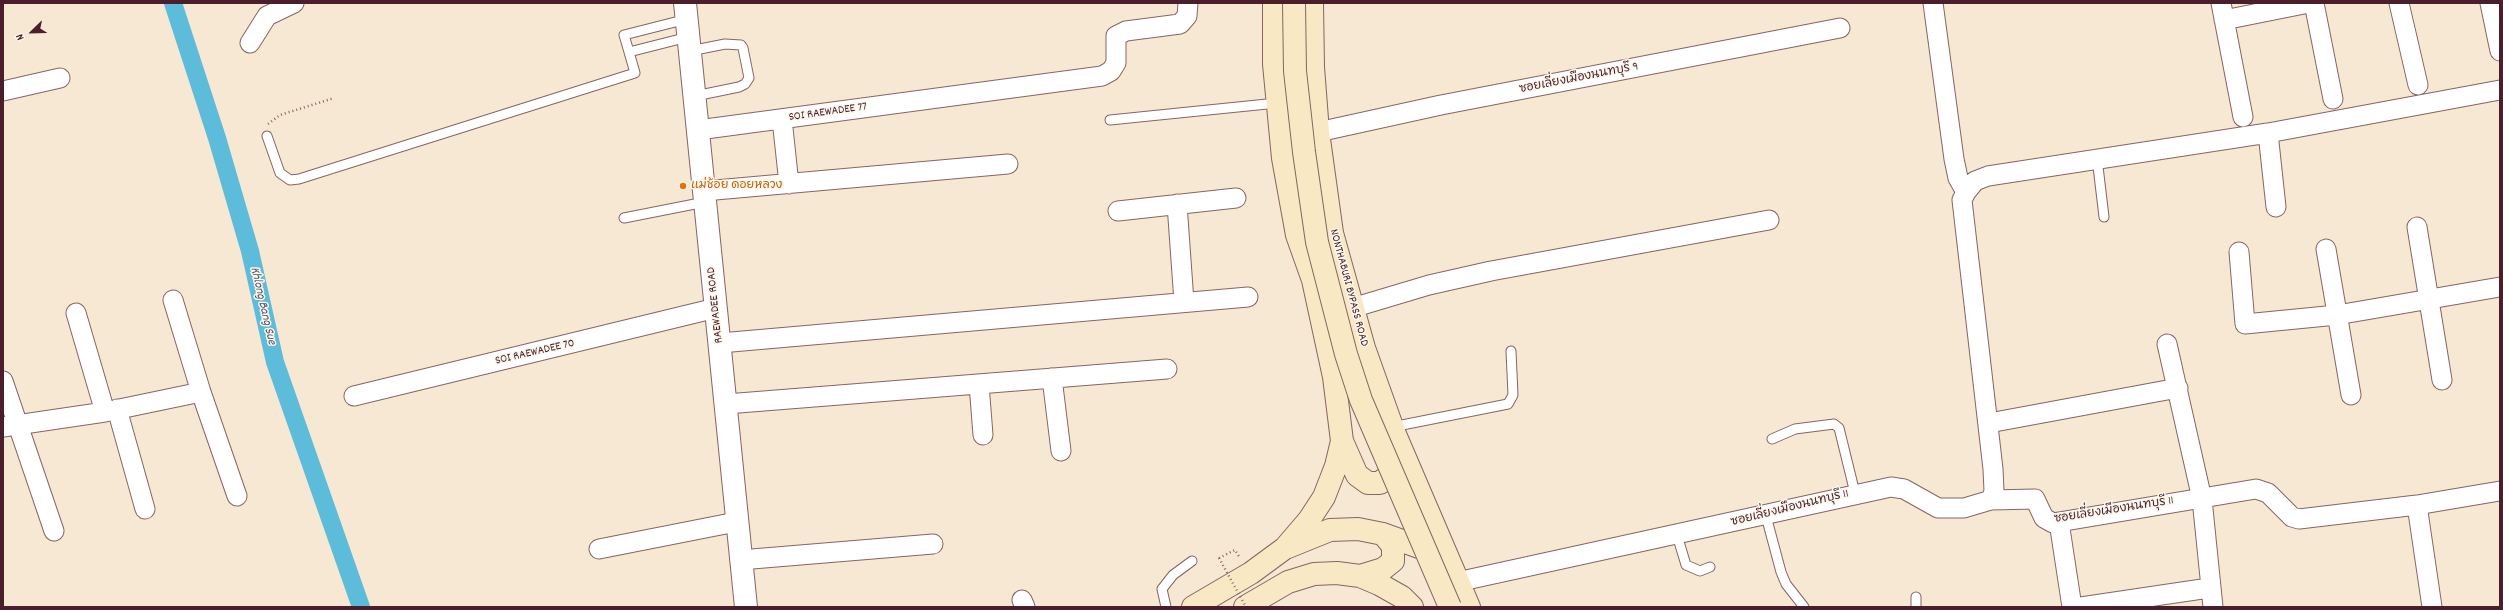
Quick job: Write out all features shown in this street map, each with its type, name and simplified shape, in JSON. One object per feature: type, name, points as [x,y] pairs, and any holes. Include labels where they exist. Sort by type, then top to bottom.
[{"type":"main road","points":[[1274,3],[1274,64],[1268,103],[1283,158],[1294,219],[1313,280],[1334,377],[1342,441],[1357,475],[1368,483],[1380,483],[1389,475],[1393,430]]},
{"type":"main road","points":[[1294,3],[1295,71],[1304,152],[1317,242],[1346,354],[1361,400],[1450,607]]},
{"type":"main road","name":"NONTHABURI BYPASS ROAD","points":[[1312,3],[1313,67],[1318,132],[1332,232],[1364,348],[1393,430],[1469,607]]},
{"type":"main road","points":[[1193,607],[1251,573],[1285,548],[1309,520],[1324,496],[1336,466],[1342,441]]},
{"type":"main road","points":[[1285,548],[1330,530],[1358,529],[1383,534],[1447,558]]},
{"type":"main road","points":[[1360,576],[1383,569],[1393,561],[1393,546],[1383,534]]},
{"type":"main road","points":[[1245,607],[1288,582],[1314,574],[1337,572],[1360,576],[1402,597],[1412,607]]},
{"type":"street","points":[[250,43],[267,16],[294,3]]},
{"type":"street","name":"SOI RAEWADEE 77","points":[[698,130],[1107,74],[1116,62],[1116,36],[1126,31],[1180,24],[1188,16],[1188,3]]},
{"type":"street","points":[[1933,3],[1954,159],[1958,178],[1966,192]]},
{"type":"street","points":[[2243,117],[2223,12],[2309,3]]},
{"type":"street","points":[[2314,3],[2333,99]]},
{"type":"street","points":[[2399,3],[2418,85]]},
{"type":"street","points":[[2490,3],[2500,51]]},
{"type":"street","name":"RAEWADEE ROAD","points":[[688,27],[726,404],[736,522],[746,607]]},
{"type":"street","name":"ซอยเลี่ยงเมืองนนทบุรี 9","points":[[1318,132],[1441,106],[1840,28]]},
{"type":"street","points":[[3,91],[60,78]]},
{"type":"street","points":[[1991,500],[1994,491],[1989,423],[1962,200],[1974,181],[1988,176],[2097,158],[2268,133],[2500,90]]},
{"type":"street","points":[[782,119],[789,184]]},
{"type":"street","points":[[2268,133],[2276,207]]},
{"type":"street","points":[[705,197],[789,184],[1008,164]]},
{"type":"street","points":[[1118,211],[1236,198]]},
{"type":"street","points":[[1177,204],[1184,302]]},
{"type":"street","points":[[1352,308],[1429,285],[1492,271],[1769,220]]},
{"type":"street","points":[[2417,227],[2442,380]]},
{"type":"street","points":[[2326,249],[2336,315],[2351,395]]},
{"type":"street","points":[[2239,252],[2245,324],[2336,315],[2500,287]]},
{"type":"street","points":[[720,343],[1248,297]]},
{"type":"street","points":[[173,300],[201,392],[237,496]]},
{"type":"street","name":"SOI RAEWADEE 70","points":[[354,396],[716,308]]},
{"type":"street","points":[[76,313],[145,509]]},
{"type":"street","points":[[2167,344],[2202,499],[2209,588],[2213,607]]},
{"type":"street","points":[[726,404],[1167,369]]},
{"type":"street","points":[[1052,378],[1061,451]]},
{"type":"street","points":[[3,381],[10,426],[54,531]]},
{"type":"street","points":[[979,384],[983,435]]},
{"type":"street","points":[[1989,423],[2178,388]]},
{"type":"street","points":[[10,426],[111,410],[201,392]]},
{"type":"street","name":"ซอยเลี่ยงเมืองนนทบุรี 11","points":[[1457,582],[1766,516],[1855,493],[1891,487],[1904,489],[1938,508],[1964,508],[1991,500],[2035,499],[2046,520],[2059,522],[2256,489],[2268,493],[2292,516],[2299,519],[2417,505],[2500,491]]},
{"type":"street","points":[[2417,505],[2432,607]]},
{"type":"street","points":[[599,550],[736,522]]},
{"type":"street","points":[[2059,522],[2072,607]]},
{"type":"street","points":[[740,560],[933,544]]},
{"type":"street","points":[[2081,607],[2209,588]]},
{"type":"lane","points":[[629,52],[688,27]]},
{"type":"lane","points":[[267,136],[280,173],[290,180],[298,179],[635,74],[624,35],[688,27],[726,44],[741,45],[744,48],[749,78],[745,84],[739,87],[695,96]]},
{"type":"lane","points":[[1110,120],[1268,103]]},
{"type":"lane","points":[[2097,158],[2104,218]]},
{"type":"lane","points":[[624,218],[705,197]]},
{"type":"lane","points":[[1393,430],[1508,404],[1514,395],[1510,351]]},
{"type":"lane","points":[[1772,439],[1795,429],[1834,424],[1839,428],[1855,493]]},
{"type":"lane","points":[[1766,516],[1784,578],[1804,607]]},
{"type":"lane","points":[[1677,535],[1686,565],[1700,571],[1710,567]]},
{"type":"lane","points":[[1166,607],[1162,589],[1173,575],[1192,561]]},
{"type":"lane","points":[[1916,596],[1916,607]]},
{"type":"path","points":[[267,136],[267,126],[280,116],[334,98]]},
{"type":"path","points":[[1235,550],[1219,558],[1245,607]]},
{"type":"waterway","name":"Khlong Bang Sue","points":[[173,3],[217,138],[250,251],[275,362],[361,607]]},
{"type":"place","name":"แม่ช้อย ดอยหลวง","points":[[683,186]]}]
